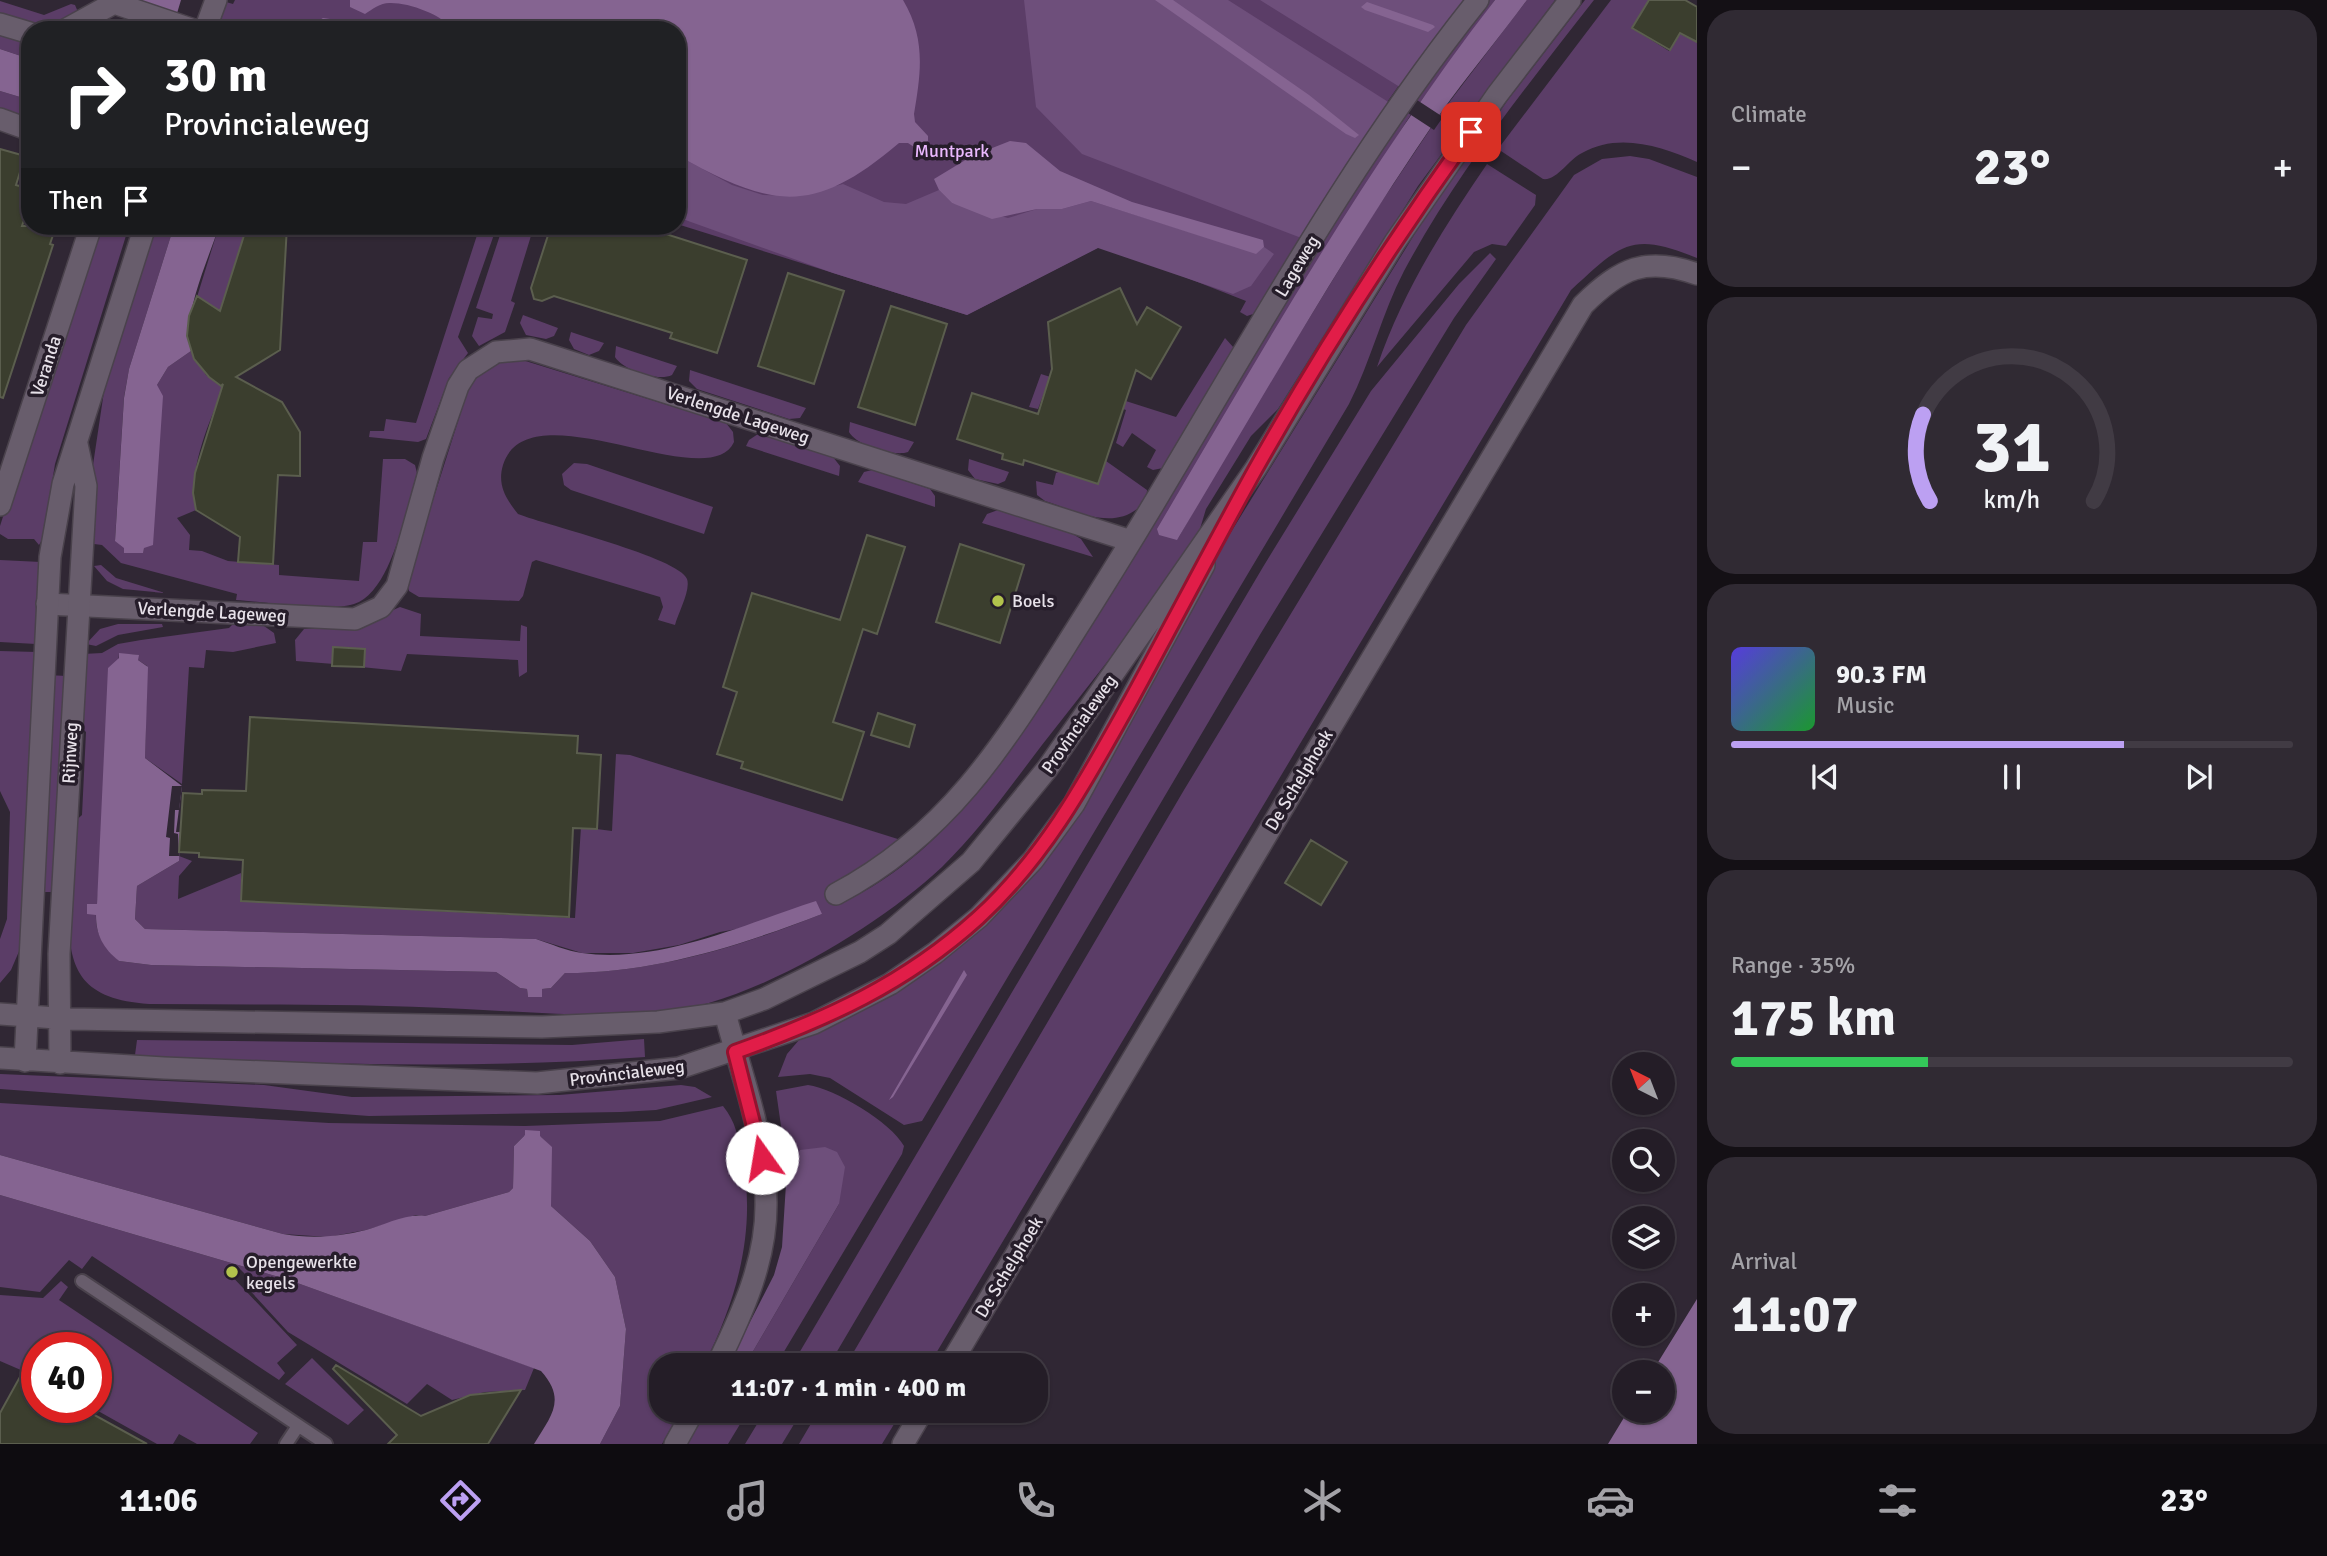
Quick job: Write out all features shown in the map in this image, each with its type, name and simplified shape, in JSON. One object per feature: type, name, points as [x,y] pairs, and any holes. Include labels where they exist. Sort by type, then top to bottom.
[{"type":"street","points":[[208,21],[216,0]]},
{"type":"street","name":"Lageweg","points":[[1131,541],[1316,234],[1366,157],[1478,0]]},
{"type":"street","name":"Provincialeweg","points":[[0,1014],[60,1018],[618,1026],[725,1013],[764,999],[860,952],[928,902],[971,862],[1048,769],[1256,468],[1395,242],[1497,95],[1570,0]]},
{"type":"street","points":[[81,21],[114,2],[169,21]]},
{"type":"street","points":[[0,24],[21,30]]},
{"type":"street","points":[[0,119],[21,127]]},
{"type":"street","name":"Veranda","points":[[0,505],[88,235]]},
{"type":"street","name":"Rijnweg","points":[[25,1060],[50,557],[59,509],[77,444],[142,235]]},
{"type":"street","name":"De Schelphoek","points":[[957,1353],[1583,305],[1613,278],[1634,268],[1655,263],[1697,274]]},
{"type":"street","name":"Verlengde Lageweg","points":[[47,604],[355,618],[381,607],[397,586],[433,458],[458,386],[468,370],[482,359],[510,349],[530,349],[1131,541]]},
{"type":"street","name":"Rijnweg","points":[[60,1063],[59,954],[86,486],[77,444]]},
{"type":"street","name":"Provincialeweg","points":[[0,1058],[60,1063],[537,1083],[679,1068],[735,1052],[814,1023],[890,984],[935,953],[979,917],[1033,860],[1074,803],[1256,468]]},
{"type":"street","points":[[836,894],[878,872],[953,806],[1022,713],[1131,541]]},
{"type":"street","points":[[723,1353],[743,1310],[761,1253],[766,1203],[762,1158],[725,1013]]},
{"type":"street","points":[[675,1444],[687,1423]]},
{"type":"street","points":[[903,1444],[915,1423]]},
{"type":"lane","points":[[82,1282],[326,1444]]},
{"type":"lane","points":[[286,1444],[298,1426]]},
{"type":"green space","name":"Muntpark","points":[[235,0],[1459,0],[1333,179],[1304,239],[1259,312],[1247,316],[1240,312],[1246,301],[1103,245],[967,315],[686,227],[686,21],[220,21],[226,2],[233,4]]},
{"type":"green space","points":[[1488,0],[1495,0],[1410,116],[1313,268],[1177,540],[1240,431],[1372,216],[1441,113],[1527,0],[1555,0],[1418,186],[1278,409],[1251,436],[1206,509],[1196,542],[1176,572],[969,838],[942,867],[883,914],[848,938],[771,979],[694,1007],[659,1013],[586,1015],[386,1006],[149,1004],[107,995],[92,987],[82,977],[71,947],[69,905],[72,824],[82,815],[86,732],[77,723],[83,654],[102,653],[118,644],[229,628],[233,624],[264,626],[274,633],[276,643],[233,652],[206,650],[204,668],[189,667],[182,784],[145,758],[147,666],[138,660],[138,655],[119,654],[97,904],[88,904],[88,914],[96,914],[99,935],[119,961],[151,965],[496,972],[520,988],[527,989],[528,997],[541,997],[542,989],[551,988],[565,973],[631,968],[696,956],[822,914],[720,932],[679,945],[633,953],[582,953],[536,939],[145,929],[135,919],[137,886],[179,861],[179,856],[192,861],[179,876],[178,899],[241,873],[241,901],[575,918],[581,827],[612,831],[616,754],[630,755],[901,840],[832,897],[839,904],[882,881],[920,852],[987,782],[1354,187]]},
{"type":"green space","points":[[1585,0],[1594,0],[1493,131],[1424,235],[1396,287],[1349,404],[922,1121],[904,1125],[830,1078],[810,1074],[778,1077],[787,1054],[799,1040],[1003,902],[1427,214],[1510,97]]},
{"type":"green space","points":[[1611,0],[1649,0],[1632,28],[1669,51],[1680,34],[1697,42],[1697,162],[1655,147],[1625,142],[1610,143],[1582,153],[1553,177],[1543,179],[1498,149]]},
{"type":"green space","points":[[0,1],[44,15],[71,4],[75,5],[78,12],[57,21],[28,21],[0,13]]},
{"type":"green space","points":[[0,35],[21,41],[21,56],[0,49]]},
{"type":"green space","points":[[0,91],[21,97],[21,116],[0,110]]},
{"type":"green space","points":[[1630,156],[1649,159],[1697,177],[1697,258],[1656,245],[1628,247],[1602,262],[1571,290],[936,1353],[853,1353],[1184,790],[1466,325],[1574,175],[1602,159]]},
{"type":"green space","points":[[1487,164],[1536,195],[1535,205],[1506,246],[1492,244],[1474,252],[1377,367],[1398,313],[1424,262]]},
{"type":"green space","points":[[94,235],[126,235],[55,464],[43,538],[39,545],[34,539],[8,539],[0,534],[0,526]]},
{"type":"green space","points":[[153,235],[171,235],[129,369],[124,397],[115,540],[124,547],[124,552],[143,553],[157,385],[168,367],[191,351],[206,375],[224,387],[206,431],[197,463],[194,479],[196,510],[177,518],[190,535],[189,550],[202,551],[228,561],[279,565],[279,575],[359,581],[363,542],[377,542],[383,459],[405,459],[415,465],[417,473],[396,547],[378,583],[367,596],[354,604],[342,606],[313,607],[236,600],[237,594],[121,563],[102,545],[86,543],[90,485],[106,378]]},
{"type":"green space","points":[[216,235],[244,235],[220,311],[197,297]]},
{"type":"green space","points":[[477,235],[494,235],[458,337],[468,353],[449,378],[426,439],[418,442],[369,437],[370,431],[384,431],[386,419],[416,423]]},
{"type":"green space","points":[[500,235],[531,235],[511,301],[515,303],[505,332],[479,346],[472,336],[478,317],[492,319],[493,314],[476,308]]},
{"type":"green space","points":[[1490,253],[1496,259],[1454,318],[1261,633],[836,1353],[799,1353],[1263,567],[1371,391],[1459,284]]},
{"type":"green space","points":[[523,315],[558,328],[554,336],[546,339],[526,335],[520,323]]},
{"type":"green space","points":[[571,332],[604,343],[599,351],[589,355],[574,349],[569,340]]},
{"type":"green space","points":[[1225,338],[1234,348],[1233,355],[1163,468],[1153,470],[1147,467],[1156,450],[1132,433],[1123,447],[1116,443],[1126,410],[1047,385],[1038,409],[1029,407],[1041,374],[1176,417]]},
{"type":"green space","points":[[616,346],[677,366],[672,375],[666,377],[641,374],[619,362],[615,357]]},
{"type":"green space","points":[[519,359],[726,423],[733,432],[734,442],[718,456],[690,458],[580,437],[546,436],[519,443],[503,465],[501,479],[504,491],[518,514],[638,552],[679,571],[688,584],[675,625],[658,620],[663,607],[660,597],[536,560],[532,562],[523,596],[519,601],[419,597],[409,591],[407,582],[467,393],[488,368]]},
{"type":"green space","points":[[690,370],[806,408],[800,418],[789,419],[697,389],[689,381]]},
{"type":"green space","points":[[850,422],[914,442],[908,452],[893,453],[876,449],[853,437],[849,432]]},
{"type":"green space","points":[[758,434],[833,457],[840,466],[839,476],[746,446],[749,440]]},
{"type":"green space","points":[[969,459],[1009,472],[1005,481],[998,484],[975,479],[968,470]]},
{"type":"green space","points":[[1106,461],[1147,490],[1143,503],[1126,515],[1115,518],[1092,516],[1045,501],[1037,495],[1036,481],[1053,485],[1056,473],[1077,464],[1073,476],[1098,483]]},
{"type":"green space","points":[[574,463],[587,464],[713,507],[704,534],[571,490],[564,485],[562,474]]},
{"type":"green space","points":[[872,470],[930,489],[935,496],[935,507],[858,482],[864,472]]},
{"type":"green space","points":[[998,510],[1071,533],[1081,539],[1093,557],[982,523],[987,514]]},
{"type":"green space","points":[[0,560],[41,562],[36,644],[0,642]]},
{"type":"green space","points":[[101,565],[116,578],[165,593],[123,589],[107,581],[94,566]]},
{"type":"green space","points":[[400,607],[421,614],[420,636],[520,641],[521,625],[527,627],[527,672],[519,677],[518,660],[407,654],[401,671],[361,667],[362,649],[336,647],[334,664],[296,661],[295,640],[304,629],[354,627]]},
{"type":"green space","points":[[118,624],[162,624],[163,627],[118,635],[96,646],[86,644],[100,629]]},
{"type":"green space","points":[[0,651],[37,652],[20,949],[11,970],[0,983],[0,939],[7,919],[10,812],[0,791]]},
{"type":"green space","points":[[48,675],[66,676],[55,892],[43,892]]},
{"type":"green space","points":[[644,1039],[645,1057],[582,1061],[328,1063],[138,1058],[135,1055],[137,1040],[572,1045]]},
{"type":"green space","points":[[0,1074],[264,1085],[352,1097],[559,1095],[681,1085],[695,1087],[712,1097],[656,1110],[621,1112],[369,1116],[0,1089]]},
{"type":"green space","points":[[808,1085],[833,1093],[875,1117],[904,1146],[902,1154],[783,1353],[752,1353],[839,1204],[800,1150],[787,1168],[776,1091]]},
{"type":"green space","points":[[0,1103],[329,1123],[525,1126],[660,1121],[723,1106],[736,1130],[742,1156],[747,1211],[745,1237],[734,1289],[710,1353],[649,1353],[649,1423],[673,1423],[662,1444],[600,1444],[620,1406],[626,1329],[615,1277],[590,1241],[551,1206],[548,1144],[541,1137],[524,1136],[514,1146],[513,1188],[509,1192],[425,1216],[416,1215],[366,1230],[328,1237],[283,1234],[0,1155]]},
{"type":"green space","points":[[0,1195],[235,1264],[227,1271],[297,1345],[277,1363],[285,1373],[279,1380],[92,1256],[82,1269],[69,1260],[40,1292],[0,1287]]},
{"type":"green space","points":[[235,1264],[289,1280],[534,1368],[525,1390],[485,1392],[452,1400],[427,1384],[407,1404],[288,1332],[244,1284],[250,1279]]},
{"type":"green space","points":[[61,1281],[68,1287],[59,1300],[107,1332],[21,1332],[21,1370],[0,1361],[0,1295],[43,1298]]},
{"type":"green space","points":[[112,1335],[258,1433],[250,1444],[197,1444],[179,1434],[173,1444],[157,1444],[112,1419]]},
{"type":"green space","points":[[312,1358],[364,1410],[348,1425],[285,1384]]},
{"type":"green space","points":[[698,1423],[741,1423],[728,1444],[687,1444]]},
{"type":"green space","points":[[758,1423],[795,1423],[782,1444],[745,1444]]},
{"type":"green space","points":[[811,1423],[895,1423],[882,1444],[799,1444]]},
{"type":"shaded area","points":[[140,0],[181,0],[175,21],[133,21]]},
{"type":"shaded area","points":[[350,0],[903,0],[915,28],[920,56],[915,122],[928,136],[928,141],[917,149],[908,143],[899,143],[841,184],[816,193],[791,197],[766,194],[740,186],[686,160],[686,21],[444,21],[416,8],[399,4],[377,6],[365,14],[350,7]]},
{"type":"shaded area","points":[[1024,0],[1228,0],[1393,105],[1304,239],[1082,154],[1036,107]]},
{"type":"shaded area","points":[[1155,0],[1173,0],[1309,95],[1359,135],[1355,138],[1346,134]]},
{"type":"shaded area","points":[[1260,0],[1469,0],[1403,89]]},
{"type":"shaded area","points":[[1495,0],[1527,0],[1451,99],[1405,166],[1305,325],[1177,540],[1159,535],[1157,529],[1360,192],[1448,63]]},
{"type":"shaded area","points":[[1367,2],[1435,27],[1428,32],[1365,10],[1361,7]]},
{"type":"shaded area","points":[[0,49],[21,56],[21,97],[0,91]]},
{"type":"shaded area","points":[[1010,141],[1026,143],[1060,171],[1132,202],[1263,240],[1264,247],[1256,254],[1091,201],[1062,209],[1037,209],[992,219],[952,203],[939,190],[934,179],[972,156]]},
{"type":"shaded area","points":[[686,160],[732,185],[763,195],[796,196],[843,184],[884,202],[906,204],[939,190],[952,203],[1008,218],[1037,209],[1062,209],[1091,201],[1256,253],[1264,247],[1274,254],[1251,286],[1233,294],[1098,248],[967,315],[833,273],[686,220]]},
{"type":"shaded area","points":[[171,235],[216,235],[193,306],[189,337],[191,351],[168,367],[157,385],[163,396],[153,545],[144,548],[143,553],[124,553],[124,548],[115,541],[124,398],[129,369]]},
{"type":"shaded area","points":[[119,653],[139,655],[138,660],[148,667],[145,758],[182,786],[176,832],[180,832],[179,861],[137,886],[135,919],[145,929],[536,939],[576,952],[611,955],[641,953],[701,940],[816,901],[822,914],[696,956],[631,968],[565,973],[551,988],[542,989],[542,997],[528,997],[527,989],[520,988],[496,972],[151,965],[119,961],[101,941],[96,915],[87,914],[87,904],[97,904],[108,668],[119,658]]},
{"type":"shaded area","points":[[964,970],[967,975],[889,1100]]},
{"type":"shaded area","points":[[525,1130],[540,1131],[540,1136],[552,1147],[551,1206],[590,1241],[615,1277],[626,1329],[620,1406],[600,1444],[534,1444],[551,1416],[555,1399],[549,1381],[541,1371],[289,1280],[0,1195],[0,1155],[283,1234],[335,1236],[366,1230],[403,1218],[425,1216],[509,1192],[513,1188],[514,1146],[525,1135]]},
{"type":"shaded area","points":[[825,1147],[837,1152],[845,1167],[839,1204],[752,1353],[734,1353],[774,1275],[782,1247],[787,1168],[800,1150]]},
{"type":"shaded area","points":[[1697,1299],[1697,1444],[1608,1444],[1621,1423],[1675,1423],[1675,1360],[1659,1360],[1668,1346],[1675,1346],[1675,1335]]},
{"type":"pier","points":[[1417,100],[1443,117],[1434,130],[1408,113]]},
{"type":"pier","points":[[172,786],[182,786],[179,810],[175,810],[174,833],[178,834],[179,856],[169,856],[170,838],[166,837]]},
{"type":"building","points":[[1649,0],[1685,0],[1697,7],[1697,42],[1680,33],[1670,50],[1632,28]]},
{"type":"building","points":[[0,149],[21,155],[21,169],[16,185],[21,186],[21,235],[53,235],[50,244],[53,245],[3,398],[0,397]]},
{"type":"building","points":[[244,235],[286,235],[280,350],[236,377],[282,402],[300,432],[300,476],[278,475],[273,564],[238,562],[240,537],[196,510],[193,493],[195,473],[223,384],[221,386],[209,377],[194,359],[187,336],[189,316],[197,296],[220,311]]},
{"type":"building","points":[[548,235],[669,235],[747,260],[717,353],[670,338],[672,333],[554,296],[542,301],[534,299],[531,288]]},
{"type":"building","points":[[788,273],[844,291],[814,384],[758,366]]},
{"type":"building","points":[[1120,288],[1137,324],[1147,307],[1181,327],[1151,379],[1136,370],[1098,484],[1024,460],[1023,465],[1002,459],[1003,454],[957,439],[972,393],[1038,414],[1052,369],[1048,322]]},
{"type":"building","points":[[891,306],[947,324],[915,425],[858,407]]},
{"type":"building","points":[[867,535],[905,547],[877,634],[863,629],[833,722],[864,732],[842,800],[741,768],[743,762],[717,754],[737,692],[723,687],[752,593],[840,620]]},
{"type":"building","points":[[960,544],[1024,565],[1000,643],[936,622]]},
{"type":"building","points":[[333,647],[365,649],[364,667],[332,666]]},
{"type":"building","points":[[878,713],[915,725],[909,747],[871,735]]},
{"type":"building","points":[[250,717],[578,736],[577,753],[601,755],[597,829],[573,828],[569,917],[241,901],[243,860],[199,857],[199,853],[179,852],[183,793],[202,794],[202,790],[246,791]]},
{"type":"building","points":[[1311,840],[1347,862],[1321,905],[1285,883]]},
{"type":"building","points":[[336,1365],[421,1416],[470,1395],[521,1390],[488,1444],[388,1444],[397,1435],[333,1369]]},
{"type":"building","points":[[21,1375],[21,1423],[109,1423],[147,1444],[0,1444],[0,1413]]},
{"type":"place","name":"Boels","points":[[998,601]]},
{"type":"place","name":"Opengewerkte kegels","points":[[232,1272]]},
{"type":"route","points":[[762,1158],[735,1052],[814,1023],[890,984],[935,953],[979,917],[1033,860],[1074,803],[1256,468],[1395,242],[1471,132]]}]
